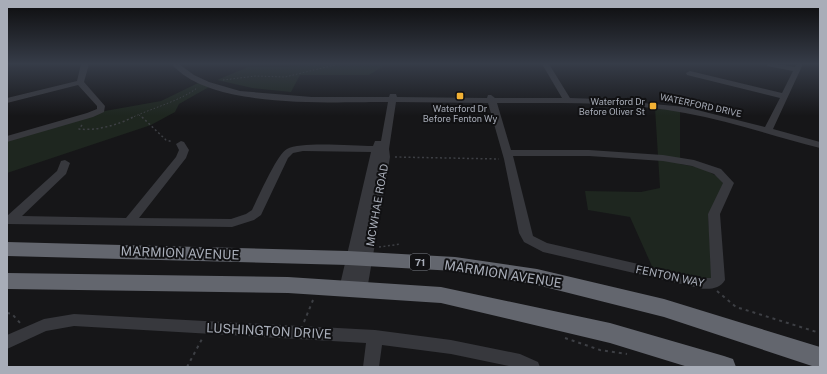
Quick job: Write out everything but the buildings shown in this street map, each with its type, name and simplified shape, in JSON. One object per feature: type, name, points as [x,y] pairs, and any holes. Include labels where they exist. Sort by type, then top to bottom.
[{"type":"highway","name":"MARMION AVENUE","points":[[7,249],[360,258],[455,264],[542,278],[664,308],[820,358]]},
{"type":"highway","points":[[7,281],[288,285],[441,295],[610,333],[724,367]]},
{"type":"street","name":"WATERFORD DRIVE","points":[[205,81],[240,93],[263,96],[312,98],[567,99],[668,107],[723,118],[820,144]]},
{"type":"street","name":"WATERFORD DRIVE","points":[[208,81],[213,84]]},
{"type":"street","points":[[556,81],[567,99]]},
{"type":"street","points":[[724,81],[783,96]]},
{"type":"street","points":[[768,129],[791,81]]},
{"type":"street","points":[[7,101],[80,82],[101,106],[101,110],[95,113],[7,139]]},
{"type":"street","name":"MCWHAE ROAD","points":[[353,289],[381,175],[382,152],[389,98]]},
{"type":"street","name":"FENTON WAY","points":[[492,99],[508,156],[525,233],[532,242],[543,247],[709,284],[715,283],[718,280],[714,214],[729,183],[724,176],[708,169],[683,162],[622,154],[508,156]]},
{"type":"street","points":[[130,221],[181,158],[184,150],[181,144]]},
{"type":"street","points":[[9,220],[232,223],[242,220],[257,212],[284,157],[290,151],[303,148],[382,152]]},
{"type":"street","points":[[9,220],[62,172],[66,163]]},
{"type":"street","name":"LUSHINGTON DRIVE","points":[[7,342],[44,325],[74,320],[375,337],[451,347],[520,362],[532,367]]},
{"type":"street","points":[[371,367],[375,337]]},
{"type":"path","points":[[95,113],[95,117],[79,129],[89,130],[122,122],[171,100],[188,95],[198,88],[220,81]]},
{"type":"path","points":[[138,115],[166,140],[181,144]]},
{"type":"path","points":[[382,152],[508,156]]},
{"type":"path","points":[[709,284],[736,307],[820,333]]},
{"type":"path","points":[[7,314],[12,314],[28,332]]},
{"type":"path","points":[[187,367],[208,328]]},
{"type":"path","points":[[563,337],[600,350],[632,355]]},
{"type":"shaded area","points":[[223,81],[297,81],[291,92],[252,88]]},
{"type":"shaded area","points":[[198,83],[209,87],[179,104],[175,112],[151,125],[7,173],[7,141],[99,112],[161,101]]},
{"type":"shaded area","points":[[655,108],[680,111],[680,164],[702,168],[720,178],[727,189],[708,214],[711,263],[715,283],[655,273],[630,217],[588,210],[585,191],[641,192],[660,188]]},
{"type":"place","name":"Waterford Dr Before Fenton Wy","points":[[460,96]]},
{"type":"place","name":"Waterford Dr Before Oliver St","points":[[653,106]]}]
